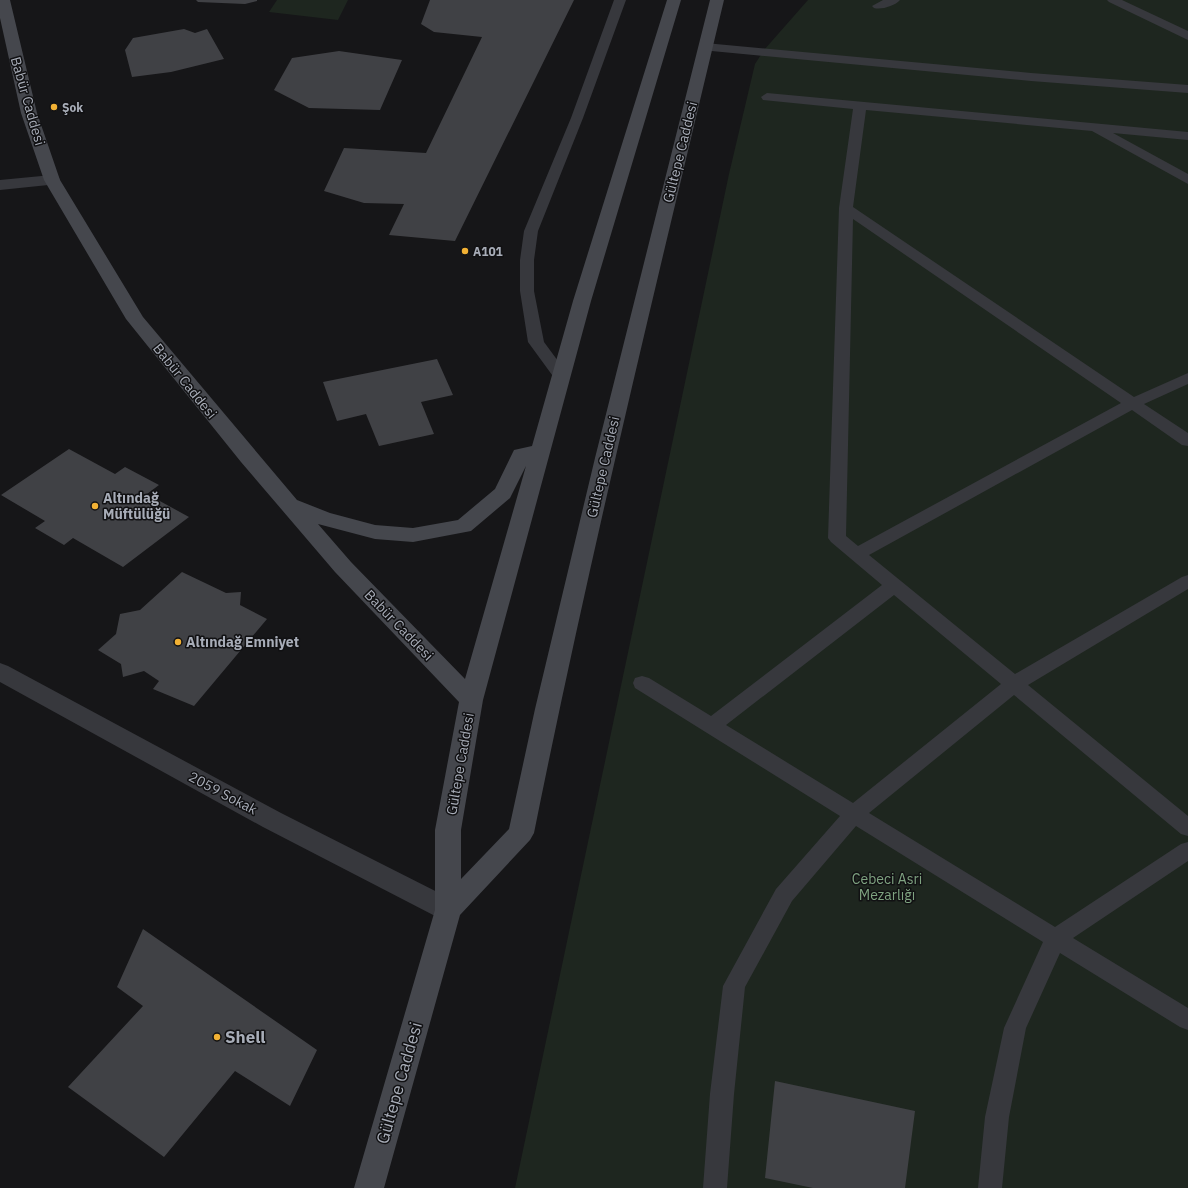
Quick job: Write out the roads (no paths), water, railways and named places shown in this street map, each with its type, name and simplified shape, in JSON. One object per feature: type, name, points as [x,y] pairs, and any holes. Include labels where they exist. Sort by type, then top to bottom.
[{"type":"main road","name":"Gültepe Caddesi","points":[[369,1188],[448,910],[448,830],[471,700],[561,376],[674,0]]},
{"type":"main road","name":"Gültepe Caddesi","points":[[448,910],[521,833],[547,709],[605,458],[717,0]]},
{"type":"main road","name":"Babür Caddesi","points":[[6,1],[29,113],[52,180],[135,319],[248,457],[343,566],[471,700]]},
{"type":"main road","points":[[290,504],[324,519],[375,532],[413,535],[464,526],[503,493],[521,455],[541,450]]},
{"type":"street","points":[[0,185],[52,180]]},
{"type":"street","name":"2059 Sokak","points":[[0,672],[272,820],[448,910]]},
{"type":"lane","points":[[561,376],[536,342],[527,291],[527,260],[531,231],[577,118],[620,0]]},
{"type":"lane","points":[[878,6],[894,0]]},
{"type":"lane","points":[[1113,0],[1188,36]]},
{"type":"lane","points":[[705,47],[1031,78],[1188,89]]},
{"type":"lane","points":[[767,97],[1188,136]]},
{"type":"lane","points":[[860,106],[846,208],[837,538],[1188,828]]},
{"type":"lane","points":[[1092,127],[1188,180]]},
{"type":"lane","points":[[846,208],[1188,441]]},
{"type":"lane","points":[[857,554],[1132,403],[1188,378]]},
{"type":"lane","points":[[715,1188],[722,1094],[734,986],[784,895],[854,814],[1014,684],[1188,581]]},
{"type":"lane","points":[[711,726],[894,585]]},
{"type":"lane","points":[[642,683],[1188,1020]]},
{"type":"lane","points":[[990,1188],[997,1117],[1015,1028],[1056,938],[1188,850]]},
{"type":"place","name":"Şok","points":[[54,107]]},
{"type":"place","name":"A101","points":[[465,251]]},
{"type":"place","name":"Altındağ Müftülüğü","points":[[95,506]]},
{"type":"place","name":"Altındağ Emniyet","points":[[178,642]]},
{"type":"place","name":"Shell","points":[[217,1037]]},
{"type":"park label","name":"Cebeci Asri Mezarlığı","points":[[887,888]]}]
